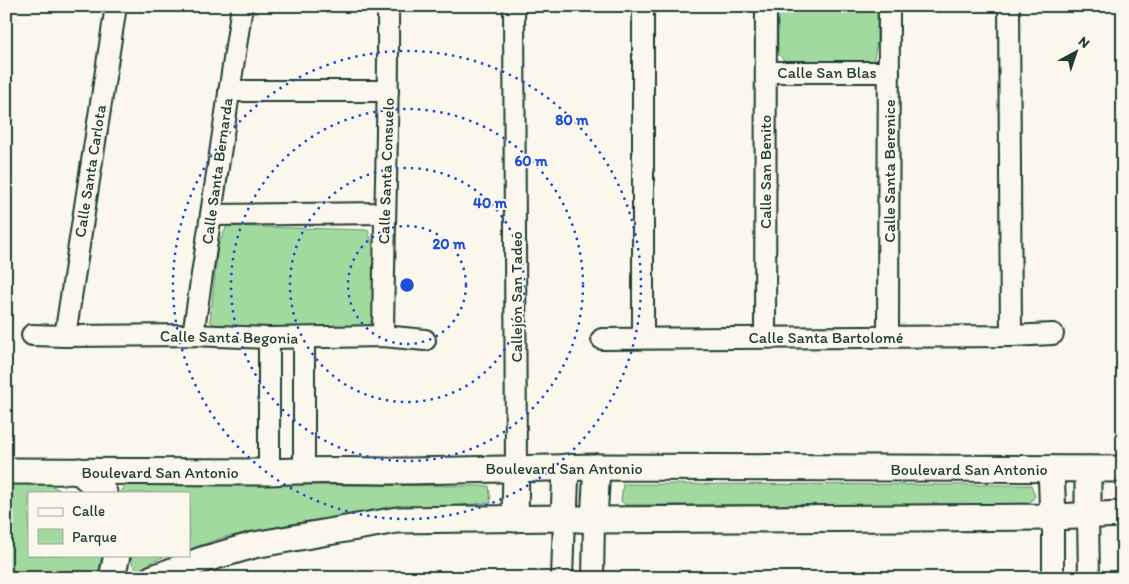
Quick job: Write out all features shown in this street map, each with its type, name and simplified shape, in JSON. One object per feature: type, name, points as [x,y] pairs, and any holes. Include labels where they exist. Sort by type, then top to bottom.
[{"type":"street","name":"Calle Santa Carlota","points":[[65,336],[116,6]]},
{"type":"street","name":"Calle Santa Bernarda","points":[[193,335],[242,6]]},
{"type":"street","name":"Calle Santa Consuelo","points":[[383,336],[388,6]]},
{"type":"street","name":"Callejón San Tadeo","points":[[514,6],[516,468]]},
{"type":"street","points":[[643,6],[643,338]]},
{"type":"street","name":"Calle San Benito","points":[[765,337],[766,6]]},
{"type":"street","name":"Calle Santa Berenice","points":[[888,337],[889,6]]},
{"type":"street","points":[[1009,6],[1010,336]]},
{"type":"street","name":"Calle San Blas","points":[[766,72],[889,72]]},
{"type":"street","points":[[229,91],[388,91]]},
{"type":"street","points":[[211,215],[385,213]]},
{"type":"street","name":"Calle Santa Bartolomé","points":[[602,339],[1010,336],[1053,334]]},
{"type":"street","name":"Calle Santa Begonia","points":[[32,335],[193,335],[269,338],[383,336],[425,340]]},
{"type":"street","points":[[269,338],[269,472]]},
{"type":"street","points":[[304,338],[304,470]]},
{"type":"street","points":[[562,578],[566,467]]},
{"type":"street","name":"Boulevard San Antonio","points":[[6,471],[409,471],[566,467],[1123,469]]},
{"type":"street","points":[[593,578],[597,467]]},
{"type":"street","points":[[515,519],[516,468]]},
{"type":"street","points":[[1051,469],[1053,578]]},
{"type":"street","points":[[1088,469],[1089,578]]},
{"type":"street","points":[[79,471],[103,492]]},
{"type":"street","points":[[153,578],[202,560],[254,545],[397,520],[1052,517],[1123,514]]},
{"type":"street","points":[[112,578],[117,556]]},
{"type":"green space","points":[[778,6],[877,6],[877,41],[873,63],[789,65],[778,54]]},
{"type":"green space","points":[[227,226],[368,230],[377,258],[374,316],[368,327],[218,329],[210,321],[218,245]]},
{"type":"green space","points":[[6,484],[48,484],[64,492],[28,492],[28,556],[102,556],[97,578],[6,578]]},
{"type":"green space","points":[[127,484],[489,486],[491,503],[360,514],[302,522],[225,537],[190,549],[190,492],[121,492]]},
{"type":"green space","points":[[623,484],[1031,485],[1035,496],[1029,504],[625,505],[621,501]]},
{"type":"green space","points":[[132,556],[166,556],[137,570],[131,562]]}]
